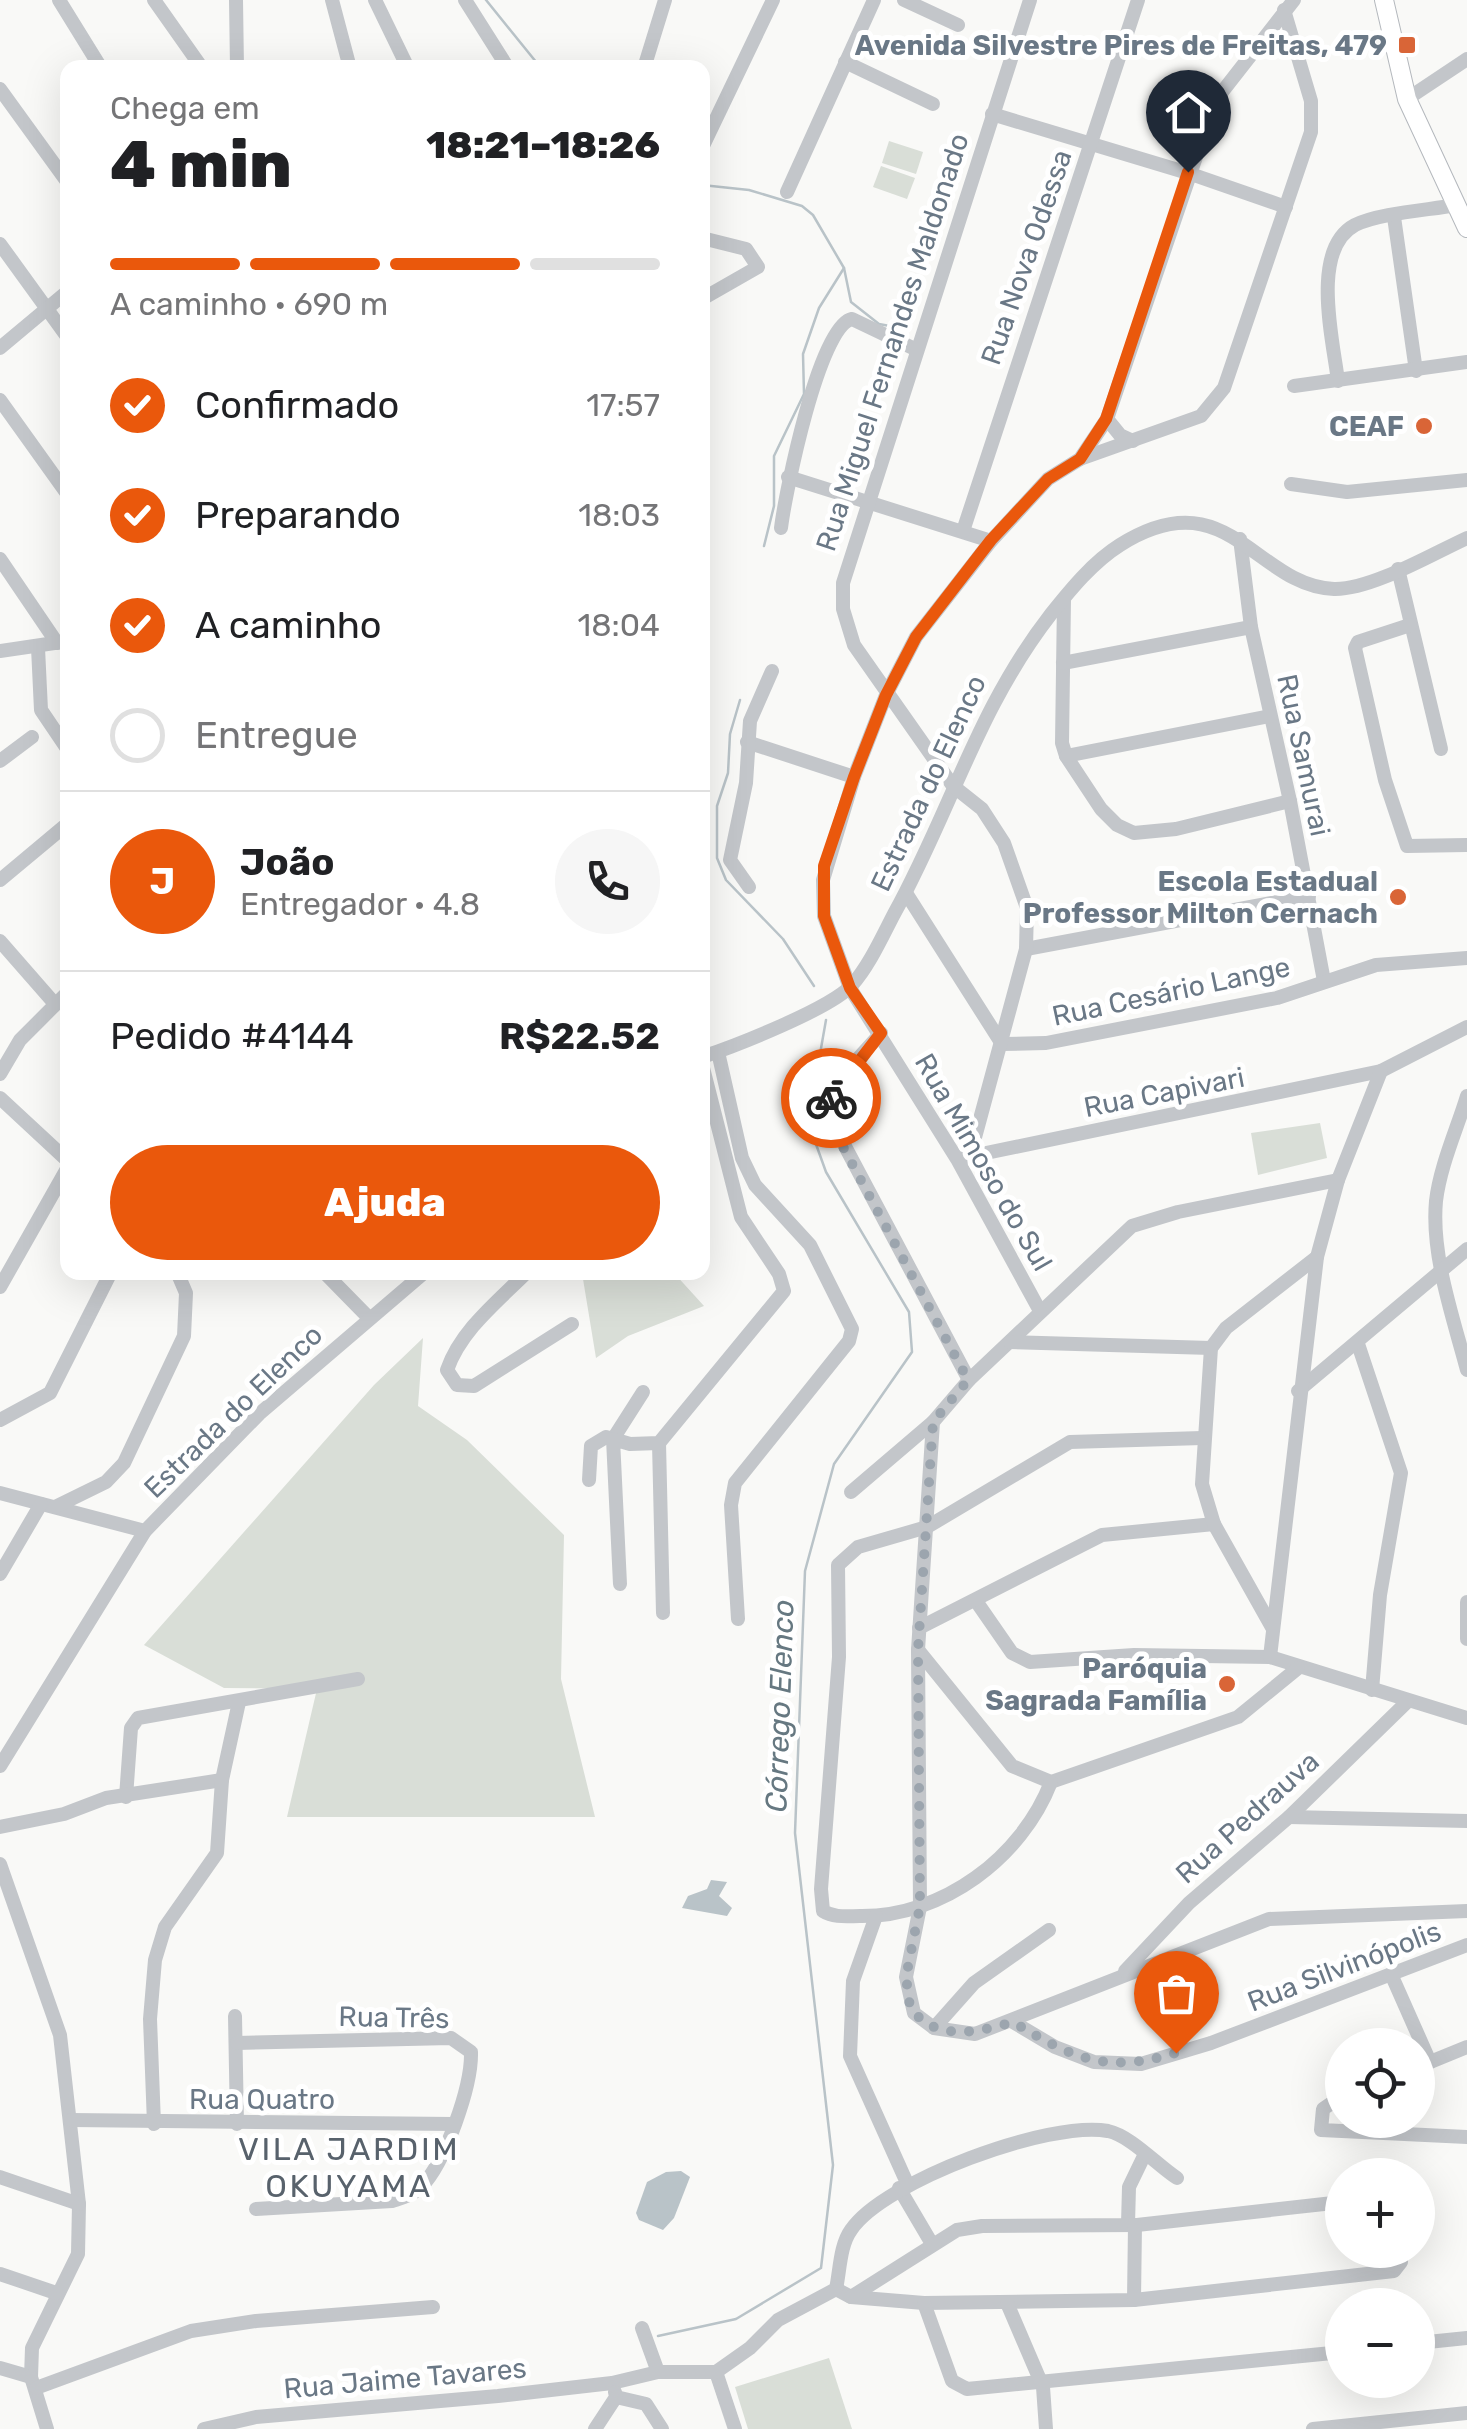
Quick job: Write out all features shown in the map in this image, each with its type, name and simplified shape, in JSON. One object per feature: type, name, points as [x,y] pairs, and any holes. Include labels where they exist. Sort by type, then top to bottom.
[{"type":"main road","points":[[1384,0],[1407,99],[1467,228]]},
{"type":"street","points":[[59,0],[96,60]]},
{"type":"street","points":[[154,0],[196,60]]},
{"type":"street","points":[[236,0],[238,60]]},
{"type":"street","points":[[332,0],[348,60]]},
{"type":"street","points":[[375,0],[404,60]]},
{"type":"street","points":[[465,0],[503,60]]},
{"type":"street","points":[[646,60],[665,0]]},
{"type":"street","points":[[710,131],[773,0]]},
{"type":"street","points":[[787,192],[874,0]]},
{"type":"street","points":[[904,0],[958,25]]},
{"type":"street","name":"Rua Miguel Fernandes Maldonado","points":[[964,1158],[1002,1044],[1026,949],[1026,908],[1004,843],[974,800],[954,786],[886,695],[854,645],[843,609],[846,565],[1030,0]]},
{"type":"street","name":"Rua Nova Odessa","points":[[963,531],[1138,0]]},
{"type":"street","points":[[1080,459],[1106,419],[1215,101],[1289,5]]},
{"type":"street","points":[[1080,459],[1182,424],[1213,406],[1235,362],[1312,116],[1289,5]]},
{"type":"street","points":[[1407,99],[1467,58]]},
{"type":"street","points":[[845,62],[933,104]]},
{"type":"street","points":[[0,89],[60,172]]},
{"type":"street","points":[[992,114],[1188,172],[1286,207]]},
{"type":"street","points":[[1338,381],[1328,266],[1345,232],[1354,226],[1456,205]]},
{"type":"street","points":[[1394,217],[1416,371]]},
{"type":"street","points":[[710,240],[746,248],[758,268],[710,294]]},
{"type":"street","points":[[0,244],[60,327]]},
{"type":"street","points":[[0,348],[60,297]]},
{"type":"street","points":[[781,528],[788,477],[822,366],[845,320],[917,350]]},
{"type":"street","points":[[1294,386],[1467,362]]},
{"type":"street","points":[[0,400],[60,484]]},
{"type":"street","points":[[1106,419],[1120,435],[1134,441]]},
{"type":"street","name":"Rua Mimoso do Sul","points":[[1040,1311],[964,1158],[850,988],[824,916],[822,895],[830,845],[854,777],[886,695],[916,637],[991,540],[1048,479],[1080,459]]},
{"type":"street","points":[[788,477],[991,540]]},
{"type":"street","points":[[1291,484],[1347,492],[1467,480]]},
{"type":"street","name":"Estrada do Elenco","points":[[850,988],[906,892],[985,713],[1014,661],[1095,564],[1122,544],[1147,533],[1200,525],[1240,539],[1281,569],[1326,588],[1349,588],[1467,538]]},
{"type":"street","name":"Rua Samurai","points":[[1240,539],[1251,628],[1290,801],[1324,981]]},
{"type":"street","points":[[0,559],[60,639]]},
{"type":"street","points":[[1398,569],[1440,749]]},
{"type":"street","points":[[1064,598],[1060,726],[1066,756],[1117,825],[1134,833],[1176,829],[1290,801]]},
{"type":"street","points":[[1410,625],[1358,642],[1354,652],[1385,780],[1407,846],[1467,845]]},
{"type":"street","points":[[1063,663],[1251,628]]},
{"type":"street","points":[[0,651],[60,642]]},
{"type":"street","points":[[38,648],[36,692],[41,710],[60,738]]},
{"type":"street","points":[[749,887],[730,860],[746,782],[753,710],[772,671]]},
{"type":"street","points":[[1066,756],[1270,716]]},
{"type":"street","points":[[0,762],[32,737]]},
{"type":"street","points":[[747,742],[854,777]]},
{"type":"street","points":[[0,880],[60,830]]},
{"type":"street","points":[[906,892],[1002,1044]]},
{"type":"street","points":[[1026,949],[1309,896]]},
{"type":"street","points":[[0,940],[55,1004]]},
{"type":"street","name":"Rua Cesário Lange","points":[[1002,1044],[1046,1043],[1276,998],[1376,964],[1467,958]]},
{"type":"street","points":[[710,1056],[850,988]]},
{"type":"street","points":[[0,1074],[20,1040],[60,999]]},
{"type":"street","name":"Rua Capivari","points":[[964,1158],[1381,1071],[1467,1027]]},
{"type":"street","points":[[881,1033],[830,1099],[830,1118],[968,1380]]},
{"type":"street","points":[[718,1052],[742,1158],[755,1185],[810,1245],[852,1329],[849,1342],[735,1483],[730,1505],[738,1619]]},
{"type":"street","points":[[1270,1658],[1316,1257],[1338,1180],[1381,1071]]},
{"type":"street","points":[[663,1613],[659,1442],[784,1291],[779,1274],[741,1218],[710,1092]]},
{"type":"street","points":[[1467,1096],[1436,1198],[1442,1268],[1467,1370]]},
{"type":"street","points":[[0,1098],[60,1156]]},
{"type":"street","points":[[0,1287],[60,1178]]},
{"type":"street","points":[[851,1492],[933,1422],[968,1380],[1114,1239],[1146,1220],[1338,1180]]},
{"type":"street","points":[[1298,1391],[1467,1250]]},
{"type":"street","points":[[1274,1631],[1214,1524],[1202,1484],[1202,1438],[1211,1348],[1226,1328],[1316,1257]]},
{"type":"street","points":[[0,1420],[50,1393],[107,1280]]},
{"type":"street","points":[[0,1574],[48,1506],[106,1482],[124,1463],[184,1336],[186,1293],[180,1280]]},
{"type":"street","points":[[332,1280],[369,1318]]},
{"type":"street","name":"Estrada do Elenco","points":[[0,1493],[145,1531],[246,1426],[416,1280]]},
{"type":"street","points":[[519,1280],[470,1328],[451,1358],[447,1370],[457,1384],[474,1386],[572,1324]]},
{"type":"street","points":[[1010,1342],[1211,1348]]},
{"type":"street","points":[[1358,1344],[1401,1472],[1380,1595],[1372,1690]]},
{"type":"street","points":[[620,1584],[613,1439],[643,1392]]},
{"type":"street","points":[[933,1422],[918,1650],[920,1906],[906,1977],[914,2013],[934,2028],[974,2034],[1013,2022],[1124,1972],[1280,1917],[1467,1911]]},
{"type":"street","points":[[589,1480],[591,1446],[606,1437],[630,1444],[659,1442]]},
{"type":"street","points":[[1050,1782],[1038,1816],[967,1884],[920,1906],[876,1916],[827,1915],[822,1902],[839,1657],[835,1573],[844,1556],[858,1547],[927,1526],[1070,1442],[1202,1438]]},
{"type":"street","points":[[919,1628],[1102,1535],[1214,1524]]},
{"type":"street","points":[[0,1766],[145,1531]]},
{"type":"street","points":[[976,1601],[1012,1653],[1030,1662],[1134,1655],[1270,1658],[1467,1718]]},
{"type":"street","points":[[1467,1602],[1467,1639]]},
{"type":"street","points":[[918,1650],[1012,1766],[1050,1782],[1238,1717],[1298,1668]]},
{"type":"street","points":[[126,1797],[131,1728],[138,1718],[358,1679]]},
{"type":"street","points":[[154,2124],[150,2019],[161,1936],[217,1853],[222,1780],[239,1702]]},
{"type":"street","name":"Rua Pedrauva","points":[[1124,1972],[1189,1903],[1289,1817],[1407,1702]]},
{"type":"street","points":[[0,1827],[126,1797],[222,1780]]},
{"type":"street","points":[[1289,1817],[1467,1821]]},
{"type":"street","points":[[0,1864],[54,2010],[79,2204],[78,2254],[32,2348],[34,2382],[48,2429]]},
{"type":"street","points":[[876,1916],[852,1981],[850,2056],[903,2186],[932,2244]]},
{"type":"street","points":[[934,2028],[974,1983],[1048,1930]]},
{"type":"street","name":"Rua Silvinópolis","points":[[1013,2022],[1055,2047],[1094,2062],[1124,2066],[1212,2043],[1467,1945]]},
{"type":"street","points":[[1390,1974],[1410,2028]]},
{"type":"street","points":[[235,2016],[237,2124]]},
{"type":"street","name":"Rua Três","points":[[237,2043],[460,2041],[472,2052],[472,2066],[454,2124]]},
{"type":"street","points":[[1435,2060],[1467,2047]]},
{"type":"street","points":[[1325,2108],[1321,2130],[1325,2130]]},
{"type":"street","name":"Rua Quatro","points":[[70,2120],[154,2124],[454,2124]]},
{"type":"street","points":[[256,2208],[392,2201],[409,2196],[431,2174],[454,2124]]},
{"type":"street","points":[[836,2289],[847,2234],[860,2218],[903,2186],[1009,2145],[1068,2133],[1112,2132],[1177,2178]]},
{"type":"street","points":[[1435,2135],[1467,2137]]},
{"type":"street","points":[[1134,2300],[1129,2188],[1144,2156]]},
{"type":"street","points":[[0,2177],[79,2204]]},
{"type":"street","points":[[850,2297],[956,2230],[982,2226],[1132,2224],[1325,2204]]},
{"type":"street","points":[[836,2289],[850,2297],[924,2304],[1134,2300],[1394,2272],[1397,2268]]},
{"type":"street","points":[[0,2274],[56,2293]]},
{"type":"street","points":[[735,2429],[716,2372],[778,2320],[836,2289]]},
{"type":"street","points":[[1007,2302],[1041,2382],[1046,2429]]},
{"type":"street","points":[[924,2304],[955,2385],[968,2389],[1325,2354]]},
{"type":"street","points":[[0,2368],[34,2382],[192,2332],[256,2321],[432,2307]]},
{"type":"street","points":[[642,2328],[658,2372]]},
{"type":"street","points":[[1435,2341],[1467,2338]]},
{"type":"street","name":"Rua Jaime Tavares","points":[[204,2429],[256,2416],[614,2390],[658,2372],[716,2372]]},
{"type":"street","points":[[595,2429],[614,2390],[646,2404],[662,2429]]},
{"type":"street","points":[[1313,2429],[1467,2413]]},
{"type":"shaded area","points":[[889,141],[923,152],[916,174],[882,163]]},
{"type":"shaded area","points":[[881,166],[915,178],[907,199],[873,187]]},
{"type":"shaded area","points":[[1320,1123],[1327,1158],[1258,1175],[1251,1133]]},
{"type":"shaded area","points":[[583,1280],[680,1280],[704,1306],[628,1336],[596,1358]]},
{"type":"shaded area","points":[[423,1338],[418,1406],[467,1440],[564,1535],[561,1679],[595,1817],[287,1817],[317,1689],[224,1688],[144,1645],[374,1385]]},
{"type":"shaded area","points":[[711,1880],[727,1882],[719,1896],[732,1908],[727,1916],[682,1908],[688,1896],[707,1889]]},
{"type":"shaded area","points":[[681,2171],[690,2177],[674,2218],[663,2230],[639,2220],[636,2213],[647,2182],[666,2172]]},
{"type":"shaded area","points":[[829,2358],[852,2429],[748,2429],[735,2387]]},
{"type":"waterway","points":[[486,0],[535,60]]},
{"type":"waterway","points":[[710,186],[749,190],[802,206],[813,215],[844,268],[851,302],[879,324],[895,327]]},
{"type":"waterway","points":[[764,546],[774,506],[774,456],[804,394],[803,354],[819,308],[844,268]]},
{"type":"waterway","points":[[740,700],[730,734],[728,773],[717,806],[717,858],[726,880],[783,939],[814,986]]},
{"type":"waterway","name":"Córrego Elenco","points":[[658,2336],[736,2319],[821,2268],[833,2165],[795,1833],[805,1571],[834,1464],[912,1352],[909,1312],[826,1172],[808,1122],[826,1020]]},
{"type":"way so far","points":[[831,1098],[828,1108],[834,1130],[968,1380],[933,1422],[918,1650],[920,1906],[906,1977],[910,2007],[934,2028],[963,2033],[974,2034],[1013,2022],[1055,2047],[1111,2066],[1141,2064],[1176,2053]]},
{"type":"place","name":"Avenida Silvestre Pires de Freitas, 479","points":[[1407,45]]},
{"type":"place","name":"CEAF","points":[[1424,426]]},
{"type":"place","name":"Escola Estadual Professor Milton Cernach","points":[[1398,897]]},
{"type":"place","name":"Paróquia Sagrada Família","points":[[1227,1684]]},
{"type":"district","name":"VILA JARDIM OKUYAMA","points":[[349,2168]]},
{"type":"route","points":[[831,1098],[881,1033],[850,988],[824,916],[824,866],[854,777],[886,695],[916,637],[991,540],[1048,479],[1080,459],[1106,419],[1188,172]]}]
